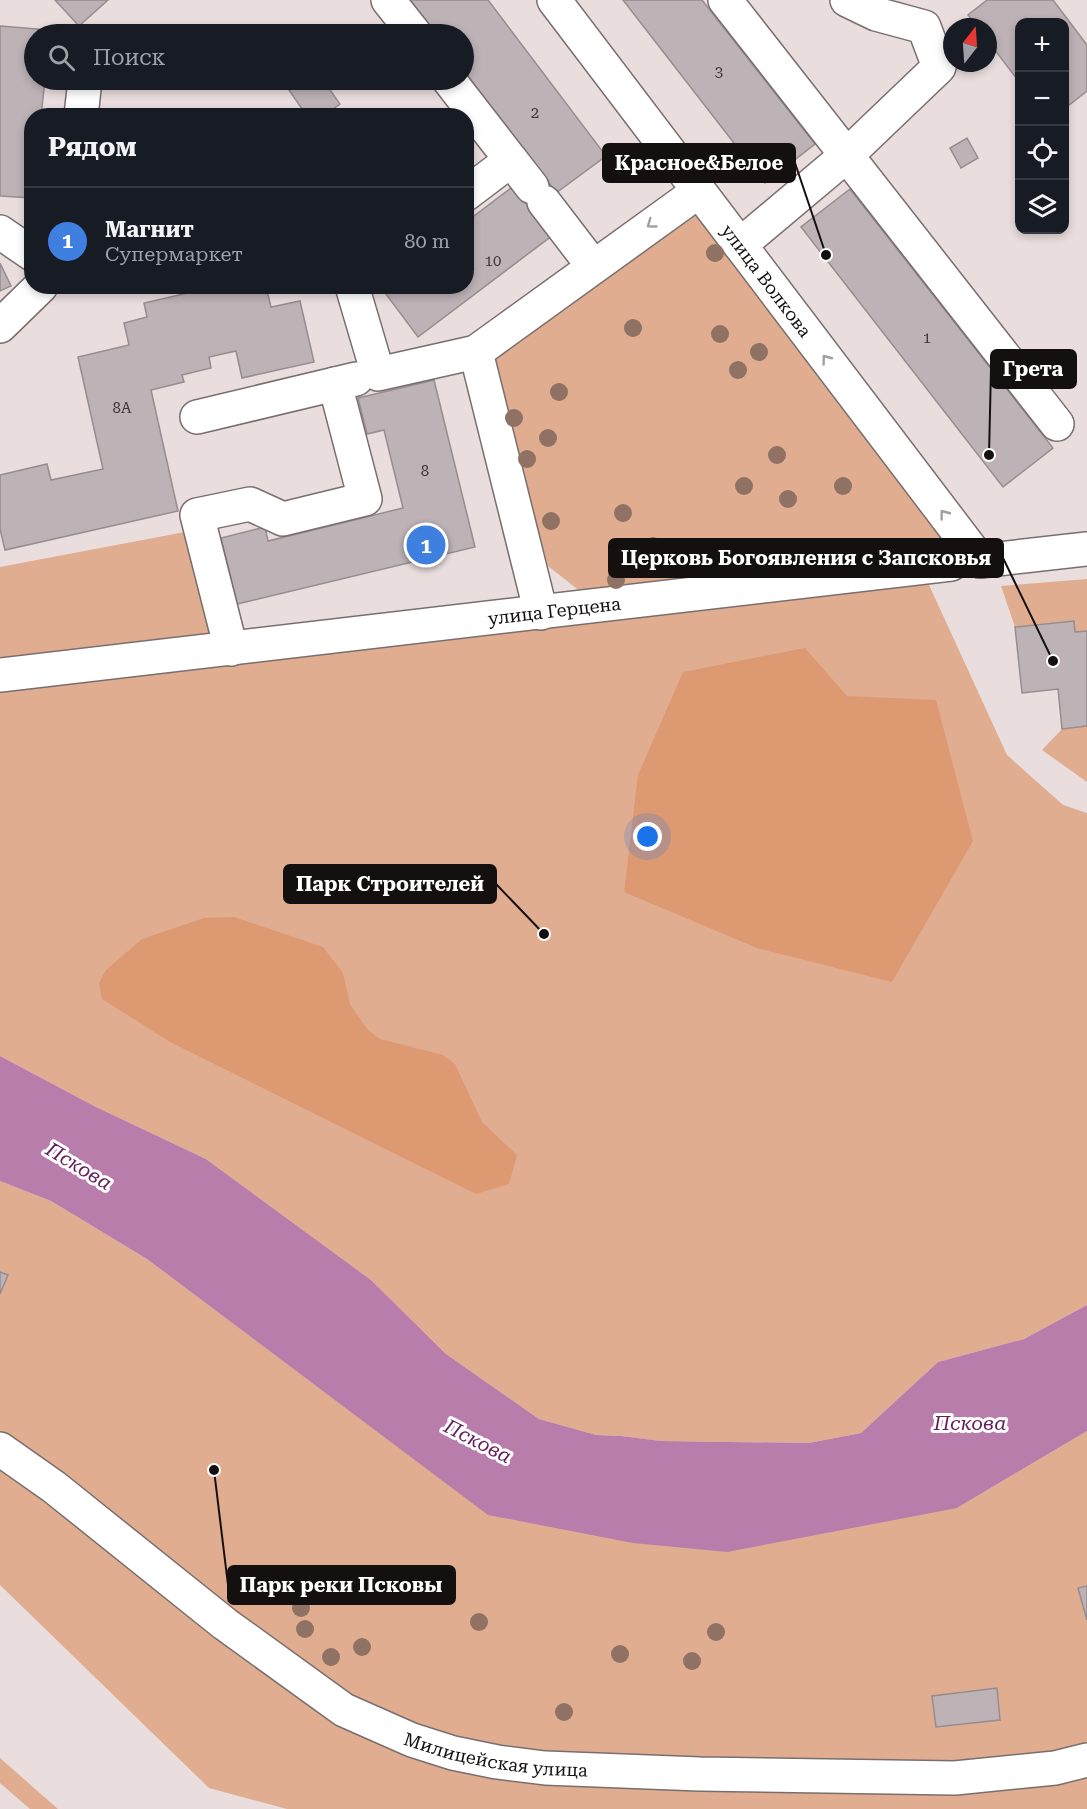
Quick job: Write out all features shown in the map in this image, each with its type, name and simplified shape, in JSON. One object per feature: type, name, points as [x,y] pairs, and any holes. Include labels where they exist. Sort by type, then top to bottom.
[{"type":"street","points":[[388,0],[407,24]]},
{"type":"street","name":"улица Волкова","points":[[554,0],[980,561]]},
{"type":"street","points":[[725,0],[1057,424]]},
{"type":"street","points":[[740,245],[847,155],[939,67],[924,27],[876,15],[847,0]]},
{"type":"street","points":[[82,108],[84,90]]},
{"type":"street","points":[[457,90],[471,108]]},
{"type":"street","points":[[474,112],[593,266]]},
{"type":"street","points":[[474,188],[511,160]]},
{"type":"street","points":[[197,417],[476,352],[699,191]]},
{"type":"street","points":[[0,232],[24,248]]},
{"type":"street","points":[[0,326],[33,294]]},
{"type":"street","points":[[354,294],[378,374]]},
{"type":"street","points":[[476,352],[541,613]]},
{"type":"street","points":[[231,649],[197,516],[250,504],[283,519],[365,499],[335,384]]},
{"type":"street","name":"улица Герцена","points":[[0,675],[951,564],[962,541],[980,561]]},
{"type":"street","points":[[980,561],[1087,549]]},
{"type":"street","name":"Милицейская улица","points":[[0,1449],[54,1487],[225,1624],[345,1710],[412,1740],[453,1752],[497,1762],[545,1768],[700,1774],[955,1778],[1055,1768],[1087,1760]]},
{"type":"shaded area","points":[[697,203],[951,547],[586,596],[548,566],[489,353]]},
{"type":"shaded area","points":[[206,528],[234,638],[0,665],[0,567]]},
{"type":"shaded area","points":[[924,574],[1007,755],[1063,805],[1087,813],[1087,1305],[1024,1339],[938,1362],[861,1433],[809,1443],[661,1441],[596,1435],[539,1419],[446,1354],[371,1280],[206,1159],[96,1107],[0,1056],[0,690]]},
{"type":"shaded area","points":[[1087,579],[1087,631],[1075,632],[1073,621],[1015,627],[1001,586]]},
{"type":"shaded area","points":[[805,648],[847,696],[936,700],[973,841],[892,982],[757,948],[624,892],[638,775],[683,672]]},
{"type":"shaded area","points":[[1087,726],[1087,782],[1042,750],[1062,729]]},
{"type":"shaded area","points":[[234,917],[323,947],[343,973],[350,1004],[368,1030],[380,1039],[443,1055],[455,1064],[482,1122],[517,1155],[509,1184],[476,1194],[170,1042],[102,999],[99,983],[106,970],[142,939],[204,918]]},
{"type":"shaded area","points":[[0,1181],[51,1201],[147,1259],[318,1387],[957,1508],[1087,1431],[1087,1809],[287,1809],[209,1788],[0,1585]]},
{"type":"shaded area","points":[[0,1758],[58,1809],[30,1809],[0,1783]]},
{"type":"water","name":"Пскова","points":[[0,1056],[96,1107],[206,1159],[371,1280],[446,1354],[539,1419],[596,1435],[661,1441],[809,1443],[861,1433],[938,1362],[1024,1339],[1087,1305],[1087,1431],[957,1508],[727,1552],[633,1543],[488,1515],[147,1259],[51,1201],[0,1181]]},
{"type":"building","points":[[55,0],[108,0],[81,24],[77,24]]},
{"type":"building","points":[[410,0],[488,0],[606,156],[556,193],[474,84],[474,24],[428,24]]},
{"type":"building","points":[[623,0],[702,0],[815,144],[765,183]]},
{"type":"building","points":[[987,0],[1053,0],[1067,18],[1015,18],[1015,76],[997,53],[997,18],[970,18],[968,15]]},
{"type":"building","points":[[1069,21],[1087,45],[1087,91],[1069,105]]},
{"type":"building","points":[[0,26],[24,28],[24,90],[44,90],[42,108],[24,108],[24,198],[0,196]]},
{"type":"building","points":[[289,90],[330,90],[340,104],[334,108],[301,108]]},
{"type":"building","points":[[967,138],[978,158],[961,168],[950,148]]},
{"type":"building","points":[[545,177],[556,193],[553,235],[418,337],[386,294],[474,294],[474,216],[515,185]]},
{"type":"building","points":[[850,189],[1053,448],[1003,487],[801,227]]},
{"type":"building","points":[[0,263],[11,286],[0,291]]},
{"type":"building","points":[[183,294],[268,294],[271,307],[300,301],[314,362],[242,378],[236,351],[209,357],[211,368],[182,375],[184,382],[151,390],[178,511],[5,550],[0,529],[0,475],[47,464],[51,480],[103,469],[78,357],[129,345],[124,323],[147,317],[144,303]]},
{"type":"building","points":[[434,380],[475,547],[237,604],[221,538],[265,527],[268,541],[403,508],[384,430],[367,434],[358,398]]},
{"type":"building","points":[[1074,621],[1075,632],[1087,631],[1087,726],[1062,729],[1058,689],[1022,693],[1015,627]]},
{"type":"building","points":[[0,1272],[8,1275],[0,1294]]},
{"type":"building","points":[[1087,1586],[1087,1620],[1078,1588]]},
{"type":"building","points":[[997,1688],[1000,1720],[936,1727],[932,1696]]},
{"type":"place","name":"Красное&Белое","points":[[826,255]]},
{"type":"place","name":"Грета","points":[[989,455]]},
{"type":"place","name":"Магнит","points":[[426,545]]},
{"type":"place","name":"Церковь Богоявления с Запсковья","points":[[1053,661]]},
{"type":"place","name":"Парк Строителей","points":[[544,934]]},
{"type":"place","name":"Парк реки Псковы","points":[[214,1470]]}]
